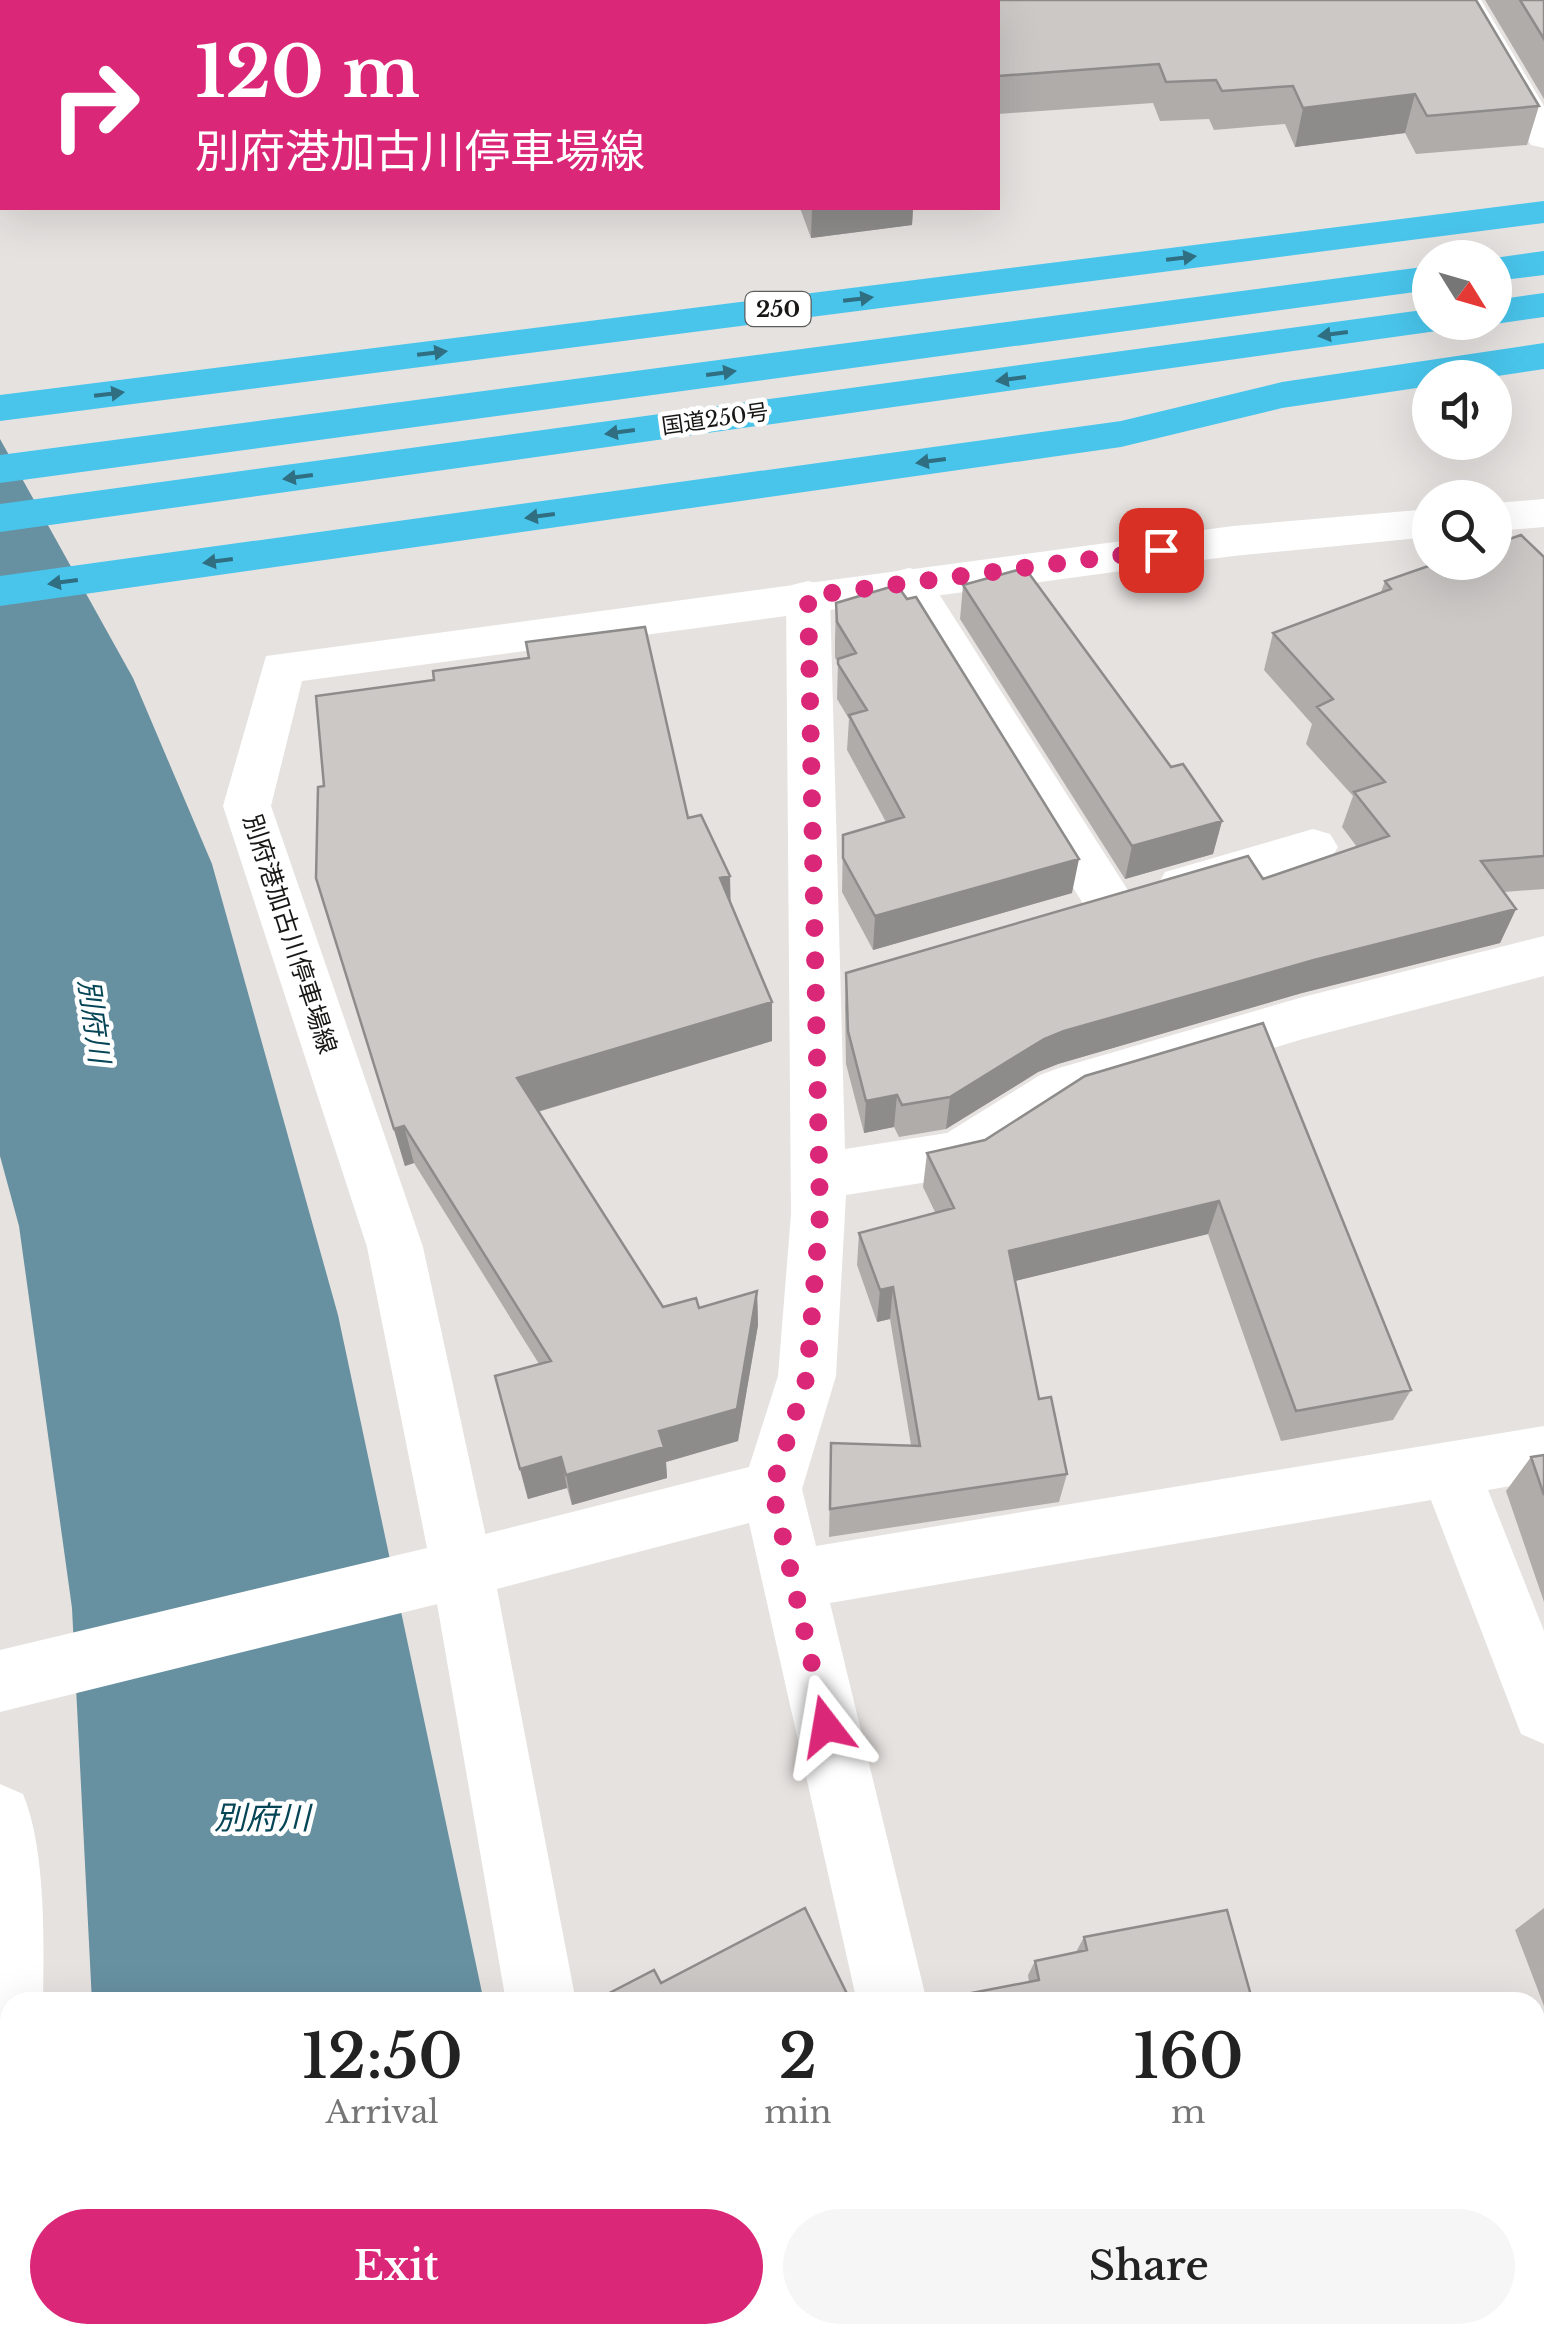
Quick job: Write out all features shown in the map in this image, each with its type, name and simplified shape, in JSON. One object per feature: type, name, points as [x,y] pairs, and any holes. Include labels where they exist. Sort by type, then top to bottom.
[{"type":"highway","name":"250","points":[[6,407],[1544,212]]},
{"type":"highway","points":[[1512,267],[1544,263]]},
{"type":"highway","name":"国道250号","points":[[0,469],[1412,280]]},
{"type":"highway","points":[[1512,310],[1544,305]]},
{"type":"highway","name":"国道250号","points":[[0,518],[1412,323]]},
{"type":"highway","points":[[1121,434],[1282,395],[1544,356]]},
{"type":"highway","points":[[1512,395],[1544,392]]},
{"type":"highway","points":[[0,590],[1121,434],[1412,405]]},
{"type":"street","points":[[1464,0],[1544,137]]},
{"type":"street","points":[[1512,515],[1544,512]]},
{"type":"street","name":"別府港加古川停車場線","points":[[445,1573],[395,1247],[246,806],[282,668],[1233,541],[1412,525]]},
{"type":"street","points":[[908,583],[1111,906]]},
{"type":"street","points":[[808,596],[816,1177],[820,1214],[807,1376],[772,1489],[890,1992]]},
{"type":"street","points":[[1056,922],[1313,848]]},
{"type":"street","points":[[816,1177],[959,1154],[1059,1090],[1303,1018],[1544,956]]},
{"type":"street","points":[[814,991],[870,975]]},
{"type":"street","points":[[791,1580],[1448,1466],[1544,1453]]},
{"type":"street","points":[[1448,1466],[1544,1712]]},
{"type":"street","points":[[18,1677],[772,1489]]},
{"type":"street","points":[[445,1573],[539,1992]]},
{"type":"street","points":[[0,1816],[8,1992]]},
{"type":"water","name":"別府川","points":[[0,439],[133,678],[212,864],[338,1315],[482,1992],[91,1992],[72,1608],[19,1226],[0,1156]]},
{"type":"building","points":[[1000,0],[1476,0],[1539,106],[1427,116],[1415,94],[1303,108],[1293,86],[1222,91],[1216,80],[1166,82],[1159,64],[1000,76]]},
{"type":"building","points":[[1520,0],[1544,0],[1544,39]]},
{"type":"building","points":[[1521,535],[1544,557],[1544,856],[1481,861],[1516,909],[1314,960],[1064,1031],[1044,1039],[950,1097],[902,1105],[897,1095],[866,1101],[848,1031],[846,973],[1248,856],[1263,879],[1389,836],[1354,792],[1385,782],[1317,707],[1333,699],[1273,633],[1391,589],[1385,581],[1412,572],[1412,580],[1512,580],[1512,538]]},
{"type":"building","points":[[1025,568],[1171,767],[1183,764],[1222,821],[1132,846],[963,585]]},
{"type":"building","points":[[897,585],[907,599],[916,597],[1079,859],[875,916],[843,858],[843,835],[904,817],[849,715],[867,710],[838,664],[838,659],[856,653],[837,622],[836,603]]},
{"type":"building","points":[[645,627],[688,818],[701,815],[730,876],[720,878],[772,1002],[517,1078],[663,1307],[696,1298],[699,1308],[757,1291],[737,1409],[659,1431],[664,1447],[566,1475],[561,1457],[520,1469],[495,1376],[551,1361],[404,1126],[394,1129],[316,878],[318,787],[324,786],[316,696],[434,680],[433,671],[529,658],[526,642]]},
{"type":"building","points":[[1263,1023],[1411,1390],[1296,1411],[1219,1201],[1009,1251],[1039,1399],[1051,1397],[1067,1474],[830,1509],[831,1443],[920,1446],[893,1287],[880,1290],[859,1233],[954,1208],[927,1153],[985,1140],[1085,1076]]},
{"type":"building","points":[[1544,1455],[1544,1495],[1531,1457]]},
{"type":"building","points":[[805,1908],[846,1992],[611,1992],[654,1970],[661,1983]]},
{"type":"building","points":[[1227,1910],[1250,1992],[977,1992],[1039,1980],[1035,1961],[1087,1950],[1084,1937]]},
{"type":"route","points":[[826,1726],[772,1489],[807,1376],[820,1214],[816,1177],[808,596],[1161,550]]}]
